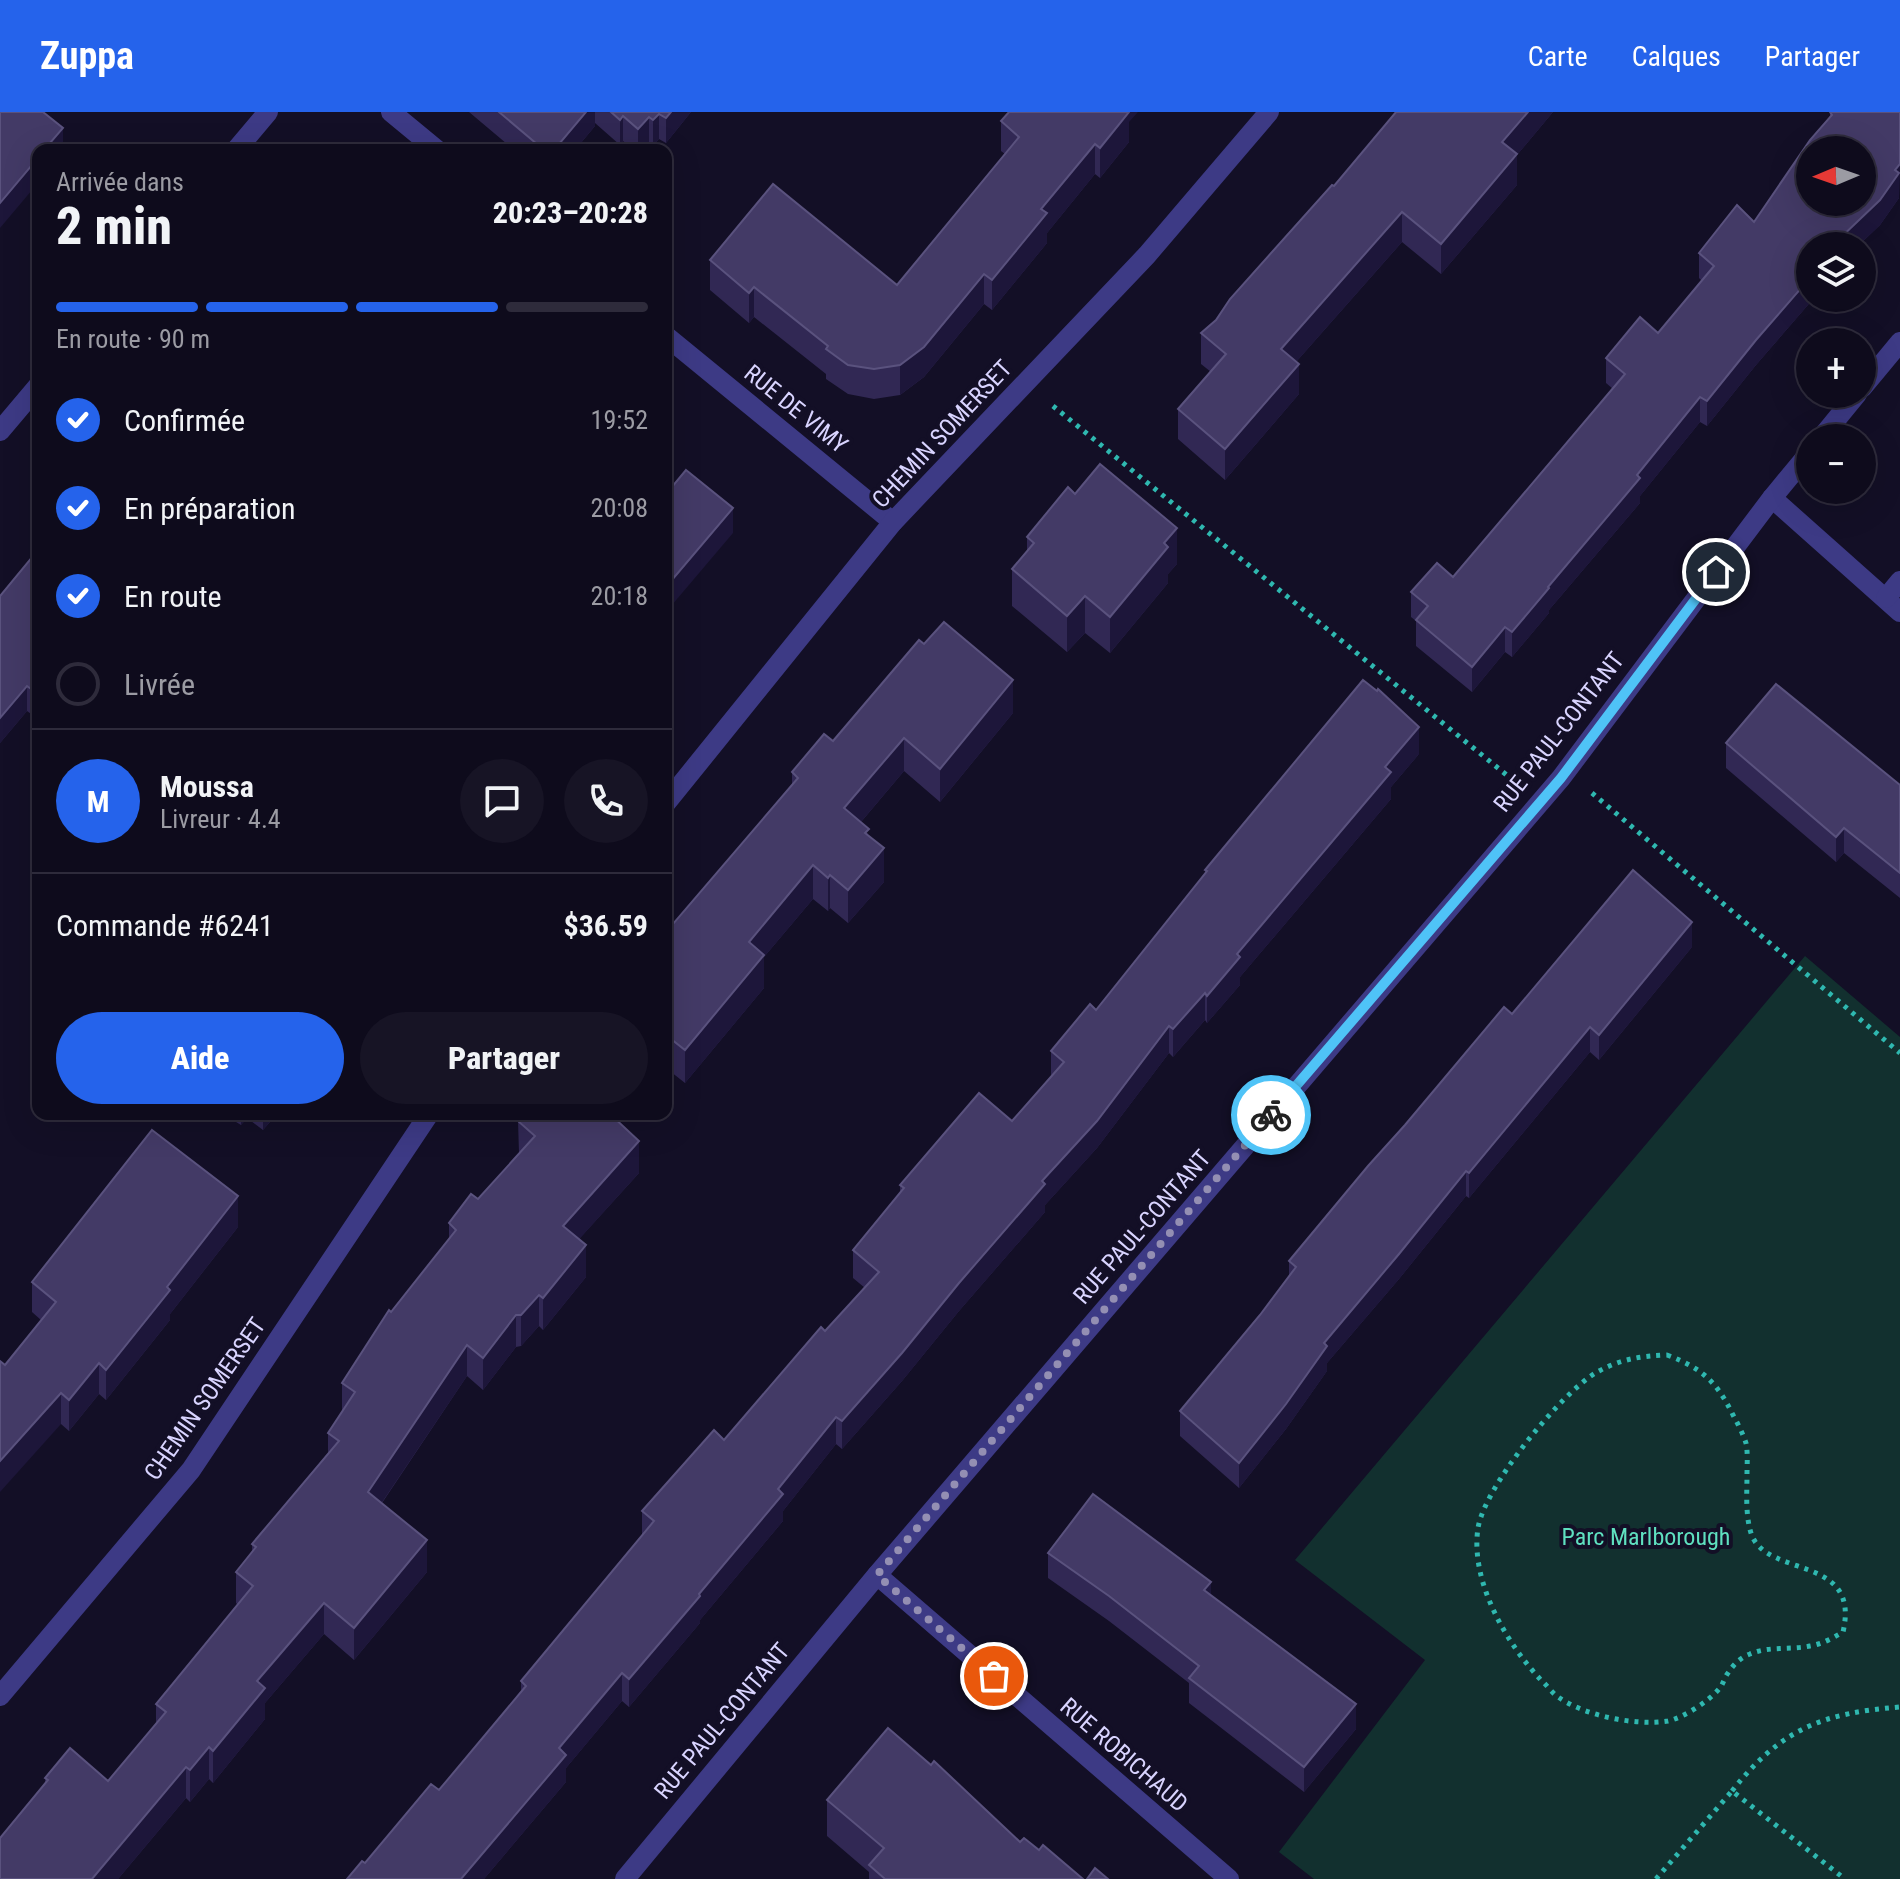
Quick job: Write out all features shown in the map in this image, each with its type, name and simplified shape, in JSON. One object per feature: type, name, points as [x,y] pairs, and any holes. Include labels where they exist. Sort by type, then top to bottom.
[{"type":"street","points":[[241,144],[268,112]]},
{"type":"street","points":[[391,112],[430,144]]},
{"type":"street","name":"CHEMIN SOMERSET","points":[[672,796],[893,522],[1147,255],[1269,112]]},
{"type":"street","name":"RUE DE VIMY","points":[[672,341],[893,522]]},
{"type":"street","points":[[1876,371],[1900,342]]},
{"type":"street","points":[[0,431],[32,393]]},
{"type":"street","points":[[1832,424],[1846,408]]},
{"type":"street","name":"RUE PAUL-CONTANT","points":[[625,1879],[877,1575],[1566,771],[1796,469]]},
{"type":"street","points":[[1772,498],[1893,605],[1900,581]]},
{"type":"street","name":"CHEMIN SOMERSET","points":[[0,1696],[191,1470],[425,1120]]},
{"type":"street","name":"RUE ROBICHAUD","points":[[877,1575],[1229,1879]]},
{"type":"path","points":[[1025,383],[1540,802]]},
{"type":"path","points":[[1566,771],[1900,1053]]},
{"type":"path","points":[[1667,1355],[1688,1363],[1723,1393],[1746,1444],[1749,1524],[1753,1539],[1766,1552],[1831,1580],[1842,1597],[1847,1616],[1843,1632],[1830,1639],[1811,1646],[1752,1653],[1738,1661],[1727,1673],[1721,1688],[1694,1709],[1670,1721],[1598,1716],[1558,1697],[1526,1664],[1511,1642],[1481,1579],[1477,1555],[1478,1527],[1487,1502],[1499,1479],[1559,1403],[1595,1373],[1618,1362],[1642,1356],[1667,1355]]},
{"type":"path","points":[[1656,1879],[1751,1767],[1773,1747],[1822,1720],[1849,1713],[1900,1707]]},
{"type":"path","points":[[1732,1791],[1845,1879]]},
{"type":"green space","name":"Parc Marlborough","points":[[1805,956],[1900,1037],[1900,1879],[1314,1879],[1279,1852],[1425,1660],[1295,1560]]},
{"type":"building","points":[[0,112],[43,112],[63,128],[49,144],[32,144],[32,165],[0,203]]},
{"type":"building","points":[[499,112],[586,112],[559,144],[537,144]]},
{"type":"building","points":[[611,112],[671,112],[666,118],[659,114],[653,120],[649,117],[638,129],[623,116],[620,120]]},
{"type":"building","points":[[1009,112],[1129,112],[1100,148],[1095,144],[1041,209],[1047,213],[992,280],[984,274],[924,347],[900,365],[874,369],[848,365],[754,287],[749,293],[710,260],[773,184],[897,285],[1019,137],[1001,121]]},
{"type":"building","points":[[1396,112],[1528,112],[1502,142],[1517,154],[1441,244],[1402,212],[1281,349],[1299,364],[1225,449],[1178,409],[1226,354],[1201,333],[1216,320],[1230,299],[1334,186]]},
{"type":"building","points":[[1830,112],[1900,112],[1900,164],[1895,170],[1899,173],[1876,204],[1876,136],[1814,136],[1832,115]]},
{"type":"building","points":[[1796,160],[1796,216],[1863,216],[1846,232],[1796,232],[1796,294],[1707,401],[1700,397],[1637,475],[1640,478],[1512,632],[1505,627],[1472,667],[1416,620],[1428,606],[1411,592],[1437,563],[1453,577],[1625,374],[1606,358],[1640,317],[1658,333],[1714,266],[1699,253],[1737,205],[1754,222]]},
{"type":"building","points":[[1100,464],[1177,528],[1164,543],[1168,547],[1110,617],[1085,596],[1067,616],[1012,569],[1034,543],[1027,537],[1068,487],[1075,494]]},
{"type":"building","points":[[686,470],[733,508],[672,580],[672,487]]},
{"type":"building","points":[[32,557],[32,690],[27,686],[0,718],[0,596]]},
{"type":"building","points":[[944,622],[1013,680],[940,769],[904,738],[844,808],[869,829],[865,833],[884,848],[848,890],[813,865],[749,942],[764,955],[685,1050],[672,1040],[672,925],[798,778],[792,772],[824,734],[833,741],[919,640],[924,644]]},
{"type":"building","points":[[1363,680],[1378,689],[1419,727],[1385,767],[1391,772],[1237,954],[1240,957],[1207,996],[1205,993],[1173,1029],[1169,1026],[1097,1121],[1042,1181],[1045,1184],[902,1353],[842,1421],[836,1417],[778,1489],[783,1494],[629,1679],[622,1673],[559,1748],[566,1755],[461,1879],[347,1879],[362,1861],[365,1863],[431,1784],[439,1790],[526,1686],[521,1681],[654,1521],[642,1511],[714,1430],[724,1440],[821,1327],[825,1331],[879,1272],[853,1250],[904,1188],[900,1185],[979,1093],[1012,1121],[1064,1062],[1051,1051],[1090,1004],[1096,1010],[1205,870]]},
{"type":"building","points":[[1776,684],[1900,785],[1900,873],[1844,828],[1836,837],[1726,743]]},
{"type":"building","points":[[1633,870],[1692,922],[1599,1035],[1590,1027],[1469,1173],[1466,1171],[1324,1343],[1327,1346],[1286,1404],[1239,1463],[1180,1411],[1260,1315],[1296,1267],[1289,1261],[1368,1166],[1504,1007],[1512,1014]]},
{"type":"building","points":[[616,1120],[639,1141],[563,1226],[586,1245],[543,1298],[539,1295],[521,1315],[516,1315],[483,1358],[467,1345],[368,1492],[427,1540],[354,1628],[324,1603],[257,1681],[265,1688],[213,1751],[209,1747],[190,1770],[186,1767],[92,1879],[0,1879],[0,1838],[70,1748],[108,1781],[166,1712],[156,1704],[253,1586],[236,1572],[256,1547],[252,1544],[339,1441],[328,1433],[355,1392],[342,1383],[389,1310],[391,1312],[456,1230],[449,1223],[471,1194],[478,1199],[535,1136],[518,1121]]},
{"type":"building","points":[[152,1130],[238,1196],[167,1287],[170,1290],[106,1370],[99,1363],[69,1400],[61,1393],[0,1461],[0,1361],[5,1365],[56,1302],[32,1282]]},
{"type":"building","points":[[1093,1494],[1211,1582],[1204,1590],[1356,1704],[1304,1767],[1189,1678],[1199,1666],[1048,1553]]},
{"type":"building","points":[[888,1728],[931,1765],[934,1761],[1020,1842],[1024,1838],[1039,1850],[1043,1845],[1083,1879],[885,1879],[869,1865],[884,1848],[827,1800]]},
{"type":"building","points":[[1095,1868],[1108,1879],[1087,1879]]},
{"type":"way so far","points":[[994,1676],[877,1575],[1271,1115]]},
{"type":"route","points":[[1271,1115],[1561,778],[1716,572]]}]
